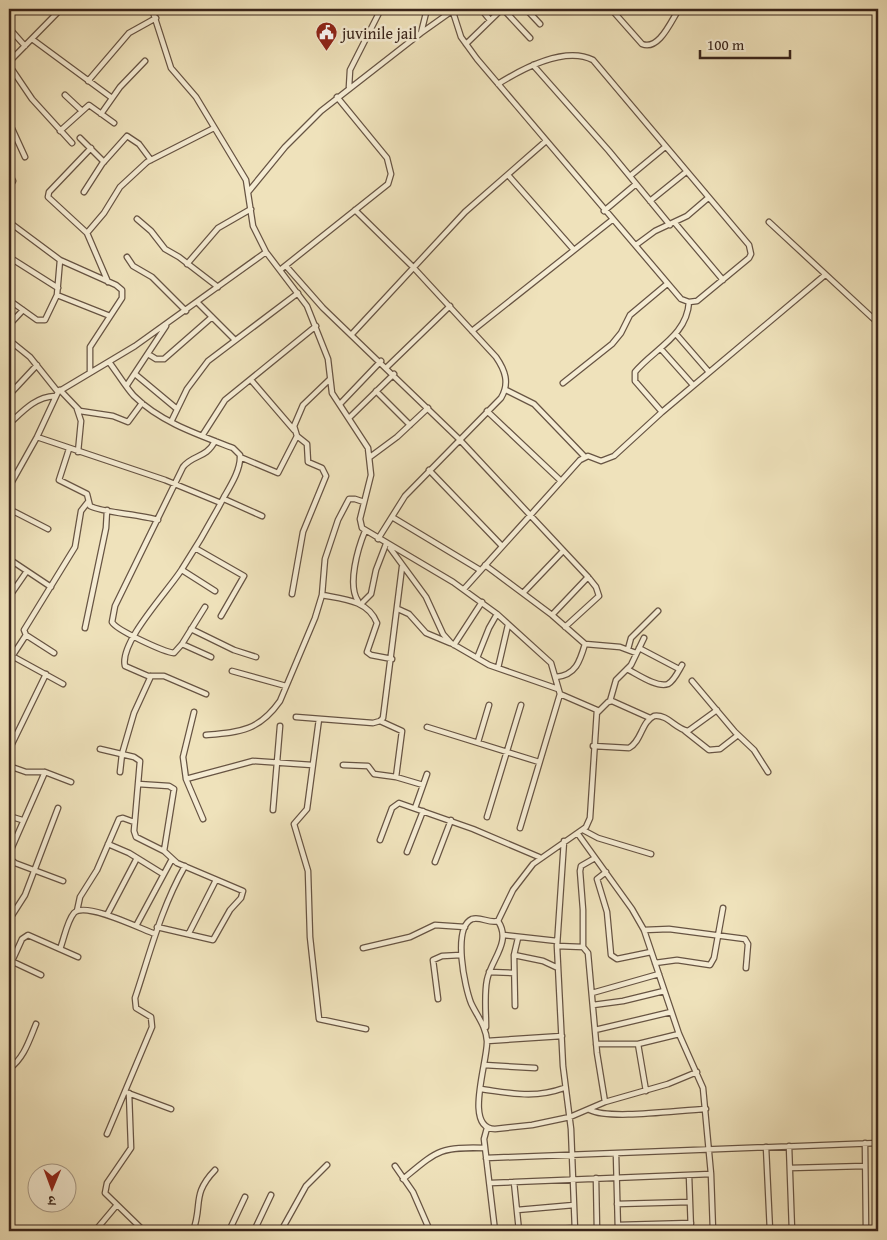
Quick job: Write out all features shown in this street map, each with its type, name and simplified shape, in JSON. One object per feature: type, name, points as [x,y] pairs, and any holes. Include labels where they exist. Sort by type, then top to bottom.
[{"type":"street","points":[[61,9],[9,64],[20,84],[72,144]]},
{"type":"street","points":[[152,9],[171,68],[196,97],[246,180],[253,226],[266,252],[307,306],[328,359],[332,393],[368,448],[371,475],[360,519],[365,531],[464,589],[497,614],[551,663],[559,692],[520,828]]},
{"type":"street","points":[[349,87],[352,64],[382,9]]},
{"type":"street","points":[[421,33],[427,9]]},
{"type":"street","points":[[481,9],[490,20]]},
{"type":"street","points":[[466,44],[502,9],[530,38]]},
{"type":"street","points":[[526,9],[540,24]]},
{"type":"street","points":[[611,9],[642,44],[648,46],[656,42],[679,9]]},
{"type":"street","points":[[249,191],[285,147],[337,97],[452,10],[466,44],[498,84],[612,220],[636,245],[681,299],[689,302],[697,301],[749,258],[751,249],[593,60],[586,57],[564,57],[533,65],[498,84]]},
{"type":"street","points":[[88,82],[129,33],[156,18]]},
{"type":"street","points":[[9,28],[25,46]]},
{"type":"street","points":[[32,39],[112,98]]},
{"type":"street","points":[[101,114],[130,75],[145,61]]},
{"type":"street","points":[[533,65],[650,201],[723,280]]},
{"type":"street","points":[[65,95],[81,110]]},
{"type":"street","points":[[280,270],[388,184],[390,166],[381,150],[337,97]]},
{"type":"street","points":[[60,130],[89,105],[114,123]]},
{"type":"street","points":[[9,122],[25,157]]},
{"type":"street","points":[[87,233],[104,213],[120,187],[151,160],[214,128]]},
{"type":"street","points":[[84,192],[104,162],[129,135],[139,144],[151,160]]},
{"type":"street","points":[[80,138],[104,162]]},
{"type":"street","points":[[352,334],[465,212],[546,141]]},
{"type":"street","points":[[630,176],[665,147]]},
{"type":"street","points":[[90,148],[49,192],[48,197],[87,233],[108,282]]},
{"type":"street","points":[[650,201],[686,172]]},
{"type":"street","points":[[9,173],[13,181],[9,188]]},
{"type":"street","points":[[508,174],[574,250]]},
{"type":"street","points":[[604,210],[636,184]]},
{"type":"street","points":[[636,245],[655,231],[672,224],[708,198]]},
{"type":"street","points":[[187,264],[218,228],[250,209]]},
{"type":"street","points":[[355,210],[450,306],[502,366],[506,390]]},
{"type":"street","points":[[137,219],[151,231],[165,249],[180,257],[218,287]]},
{"type":"street","points":[[472,331],[612,220]]},
{"type":"street","points":[[9,222],[60,260],[120,287],[123,294],[90,347],[90,371]]},
{"type":"street","points":[[769,222],[878,323]]},
{"type":"street","points":[[9,424],[32,403],[58,393],[90,371],[109,362],[198,303],[266,252]]},
{"type":"street","points":[[9,257],[58,288]]},
{"type":"street","points":[[126,257],[133,266],[152,277],[186,311]]},
{"type":"street","points":[[9,300],[37,320],[45,320],[57,295],[60,260]]},
{"type":"street","points":[[286,266],[323,308],[394,374],[459,439],[596,587],[598,596],[565,627]]},
{"type":"street","points":[[506,390],[534,404],[584,456],[601,461],[608,460],[693,385],[825,275]]},
{"type":"street","points":[[563,382],[612,344],[621,333],[630,315],[667,284]]},
{"type":"street","points":[[171,422],[187,389],[208,361],[298,293]]},
{"type":"street","points":[[57,295],[110,316]]},
{"type":"street","points":[[662,412],[639,386],[634,376],[638,368],[676,334],[685,322],[689,302]]},
{"type":"street","points":[[198,303],[234,340]]},
{"type":"street","points":[[387,368],[450,306]]},
{"type":"street","points":[[9,325],[23,310]]},
{"type":"street","points":[[148,354],[156,359],[164,360],[212,317]]},
{"type":"street","points":[[127,385],[168,322]]},
{"type":"street","points":[[202,436],[225,400],[316,326]]},
{"type":"street","points":[[676,334],[709,372]]},
{"type":"street","points":[[9,340],[37,365],[58,393],[76,409],[85,413],[113,416],[128,422],[142,403]]},
{"type":"street","points":[[660,349],[693,385]]},
{"type":"street","points":[[109,362],[132,394],[142,403],[171,422],[233,448],[240,456],[278,473],[297,436]]},
{"type":"street","points":[[340,404],[381,362]]},
{"type":"street","points":[[9,395],[37,365]]},
{"type":"street","points":[[135,374],[177,409]]},
{"type":"street","points":[[349,418],[394,374]]},
{"type":"street","points":[[251,380],[297,436],[307,444],[308,462],[322,468],[326,476],[303,532],[292,594]]},
{"type":"street","points":[[294,430],[297,415],[303,404],[329,380]]},
{"type":"street","points":[[378,539],[405,496],[506,390]]},
{"type":"street","points":[[376,391],[410,424]]},
{"type":"street","points":[[9,486],[37,437],[58,393]]},
{"type":"street","points":[[370,457],[389,444],[428,408]]},
{"type":"street","points":[[76,409],[81,421],[78,452]]},
{"type":"street","points":[[487,411],[561,481]]},
{"type":"street","points":[[37,437],[176,484],[262,516]]},
{"type":"street","points":[[205,607],[177,651],[169,652],[114,626],[112,617],[186,463],[209,452],[215,441]]},
{"type":"street","points":[[69,449],[59,480],[87,494],[88,502],[94,508],[158,520]]},
{"type":"street","points":[[206,694],[164,676],[151,676],[128,668],[124,663],[134,635],[182,570],[222,501],[239,466],[240,456]]},
{"type":"street","points":[[464,589],[584,456]]},
{"type":"street","points":[[429,470],[502,546]]},
{"type":"street","points":[[206,735],[242,732],[252,728],[271,713],[286,686],[315,618],[322,595],[325,559],[341,512],[349,499],[364,502]]},
{"type":"street","points":[[9,661],[26,635],[25,627],[52,587],[75,547],[81,510],[88,502]]},
{"type":"street","points":[[9,509],[48,529]]},
{"type":"street","points":[[85,628],[108,510]]},
{"type":"street","points":[[392,517],[480,570]]},
{"type":"street","points":[[365,531],[356,556],[353,591],[359,603],[377,623],[368,652],[372,655],[392,659]]},
{"type":"street","points":[[322,595],[359,603],[371,594],[376,570],[387,545]]},
{"type":"street","points":[[387,545],[426,597],[443,634],[453,644]]},
{"type":"street","points":[[195,548],[244,576],[221,616]]},
{"type":"street","points":[[523,593],[563,551]]},
{"type":"street","points":[[9,559],[52,587]]},
{"type":"street","points":[[485,565],[552,615],[585,644],[638,651],[681,667],[671,682],[665,684],[655,682],[628,669]]},
{"type":"street","points":[[380,722],[385,713],[402,567]]},
{"type":"street","points":[[182,570],[215,591]]},
{"type":"street","points":[[9,597],[27,571]]},
{"type":"street","points":[[552,615],[588,577]]},
{"type":"street","points":[[453,644],[482,602]]},
{"type":"street","points":[[398,609],[409,614],[426,633],[453,644],[498,668],[594,707],[597,713],[593,746],[590,818],[583,830],[578,834],[539,857],[516,885],[498,921],[504,935],[489,972],[486,994],[487,1041],[478,1115],[481,1123],[486,1128],[516,1128],[570,1117],[605,1102],[646,1091],[697,1072]]},
{"type":"street","points":[[628,649],[631,638],[658,611]]},
{"type":"street","points":[[478,658],[489,628],[497,614]]},
{"type":"street","points":[[498,668],[508,625]]},
{"type":"street","points":[[191,629],[234,650],[256,657]]},
{"type":"street","points":[[26,635],[54,653]]},
{"type":"street","points":[[597,713],[610,701],[616,680],[628,669],[644,638]]},
{"type":"street","points":[[182,644],[211,657]]},
{"type":"street","points":[[556,677],[567,675],[577,666],[585,644]]},
{"type":"street","points":[[12,656],[63,684]]},
{"type":"street","points":[[232,672],[286,686]]},
{"type":"street","points":[[9,750],[46,674]]},
{"type":"street","points":[[120,772],[122,754],[134,713],[151,676]]},
{"type":"street","points":[[692,681],[738,736],[754,750],[768,772]]},
{"type":"street","points":[[610,701],[650,718]]},
{"type":"street","points":[[478,742],[489,705]]},
{"type":"street","points":[[487,817],[521,705]]},
{"type":"street","points":[[685,731],[691,730],[717,710]]},
{"type":"street","points":[[194,712],[184,751],[186,779],[203,819]]},
{"type":"street","points":[[593,746],[629,748],[636,741],[650,718],[658,715],[663,716],[710,750],[720,749],[738,736]]},
{"type":"street","points":[[296,717],[380,722],[402,731],[396,777]]},
{"type":"street","points":[[319,719],[307,809],[294,824],[308,871],[310,937],[319,1019],[366,1029]]},
{"type":"street","points":[[273,810],[280,726]]},
{"type":"street","points":[[427,727],[539,762]]},
{"type":"street","points":[[100,749],[122,754],[140,761],[134,822],[134,834],[136,837],[164,851],[172,859],[185,866],[240,888],[242,891],[241,898],[226,915],[213,940],[157,927]]},
{"type":"street","points":[[186,779],[253,761],[312,765]]},
{"type":"street","points":[[343,765],[368,766],[374,774],[396,777],[423,785]]},
{"type":"street","points":[[9,766],[26,772],[45,772],[71,782]]},
{"type":"street","points":[[45,772],[22,820],[9,858],[63,881]]},
{"type":"street","points":[[415,808],[427,774]]},
{"type":"street","points":[[138,784],[168,786],[174,789],[164,851]]},
{"type":"street","points":[[380,840],[393,805],[399,803],[451,820],[539,857]]},
{"type":"street","points":[[9,920],[14,909],[20,903],[35,870],[58,808]]},
{"type":"street","points":[[407,852],[423,810]]},
{"type":"street","points":[[9,816],[22,820]]},
{"type":"street","points":[[77,911],[80,897],[96,870],[119,819],[123,818],[134,822]]},
{"type":"street","points":[[435,862],[451,820]]},
{"type":"street","points":[[583,830],[598,838],[651,854]]},
{"type":"street","points":[[578,834],[606,872],[644,930],[679,1034],[703,1088],[711,1174],[713,1231]]},
{"type":"street","points":[[514,1182],[519,1231],[575,1230],[573,1156],[570,1117],[564,1088],[557,944],[564,841]]},
{"type":"street","points":[[108,844],[137,858],[163,874]]},
{"type":"street","points":[[107,915],[137,858]]},
{"type":"street","points":[[583,948],[580,871],[582,866],[594,858]]},
{"type":"street","points":[[136,926],[172,859]]},
{"type":"street","points":[[107,1134],[127,1093],[153,1024],[151,1017],[136,1008],[134,1002],[170,892],[185,866]]},
{"type":"street","points":[[606,872],[597,879],[608,912],[611,955],[617,959],[651,952]]},
{"type":"street","points":[[188,933],[216,880]]},
{"type":"street","points":[[655,963],[677,960],[710,965],[714,958],[723,908]]},
{"type":"street","points":[[60,949],[72,915],[77,911],[96,910],[155,934]]},
{"type":"street","points":[[486,1032],[471,1003],[461,954],[465,927],[469,922],[477,918],[492,922],[498,921]]},
{"type":"street","points":[[363,948],[410,937],[435,925],[465,927]]},
{"type":"street","points":[[644,930],[669,929],[718,935],[747,941],[746,968]]},
{"type":"street","points":[[504,935],[583,948],[588,953],[596,1044],[605,1102]]},
{"type":"street","points":[[41,975],[10,960],[25,936],[78,957]]},
{"type":"street","points":[[515,1006],[514,955],[518,938]]},
{"type":"street","points":[[438,999],[433,960],[442,956],[461,954]]},
{"type":"street","points":[[514,955],[543,961],[558,968]]},
{"type":"street","points":[[489,972],[514,973]]},
{"type":"street","points":[[592,994],[659,974]]},
{"type":"street","points":[[593,1005],[623,1001],[664,991]]},
{"type":"street","points":[[595,1030],[672,1012]]},
{"type":"street","points":[[9,1070],[19,1060],[25,1050],[36,1024]]},
{"type":"street","points":[[596,1044],[638,1044],[679,1034]]},
{"type":"street","points":[[487,1041],[562,1036]]},
{"type":"street","points":[[638,1044],[646,1091]]},
{"type":"street","points":[[484,1065],[535,1068]]},
{"type":"street","points":[[480,1089],[534,1096],[549,1094],[564,1088]]},
{"type":"street","points":[[127,1093],[171,1109]]},
{"type":"street","points":[[127,1093],[131,1148],[104,1190],[106,1196],[144,1231]]},
{"type":"street","points":[[590,1110],[598,1114],[615,1115],[706,1109]]},
{"type":"street","points":[[486,1128],[484,1135],[485,1148],[496,1231]]},
{"type":"street","points":[[865,1143],[866,1231]]},
{"type":"street","points":[[486,1158],[878,1143]]},
{"type":"street","points":[[789,1146],[792,1231]]},
{"type":"street","points":[[766,1147],[770,1231]]},
{"type":"street","points":[[404,1179],[441,1151],[450,1148],[485,1148]]},
{"type":"street","points":[[616,1154],[618,1231]]},
{"type":"street","points":[[281,1231],[306,1186],[327,1165]]},
{"type":"street","points":[[395,1166],[413,1192],[430,1231]]},
{"type":"street","points":[[790,1168],[865,1166]]},
{"type":"street","points":[[192,1231],[196,1221],[200,1188],[215,1170]]},
{"type":"street","points":[[491,1183],[711,1174]]},
{"type":"street","points":[[689,1175],[691,1231]]},
{"type":"street","points":[[596,1178],[597,1231]]},
{"type":"street","points":[[254,1231],[272,1195]]},
{"type":"street","points":[[229,1231],[245,1197]]},
{"type":"street","points":[[617,1204],[690,1202]]},
{"type":"street","points":[[95,1231],[116,1206]]},
{"type":"street","points":[[517,1210],[574,1206]]},
{"type":"street","points":[[618,1225],[691,1223]]},
{"type":"place","name":"juvinile jail","points":[[326,52]]}]
